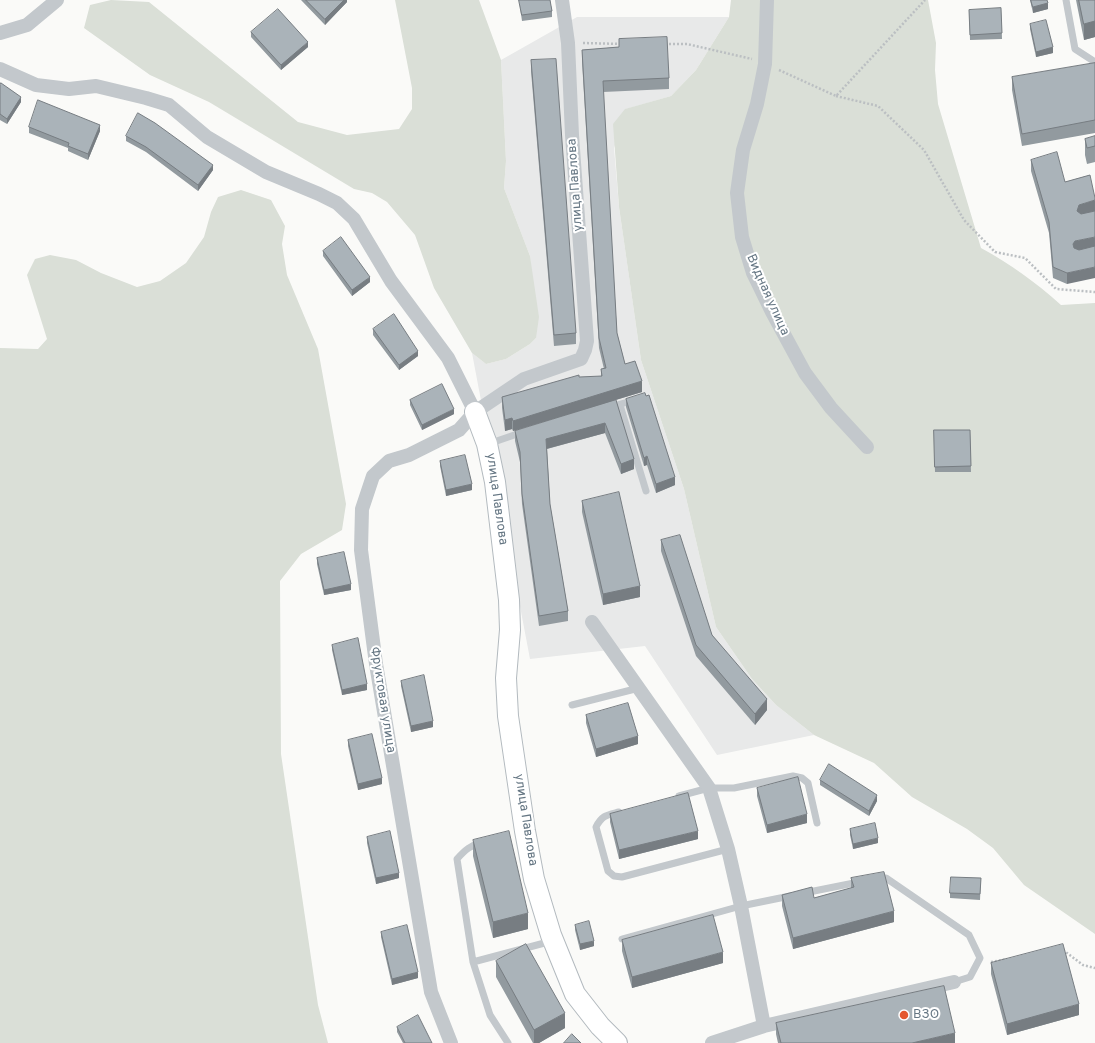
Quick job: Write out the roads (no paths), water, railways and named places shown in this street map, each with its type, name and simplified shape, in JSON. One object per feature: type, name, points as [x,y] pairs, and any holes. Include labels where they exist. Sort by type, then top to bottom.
[{"type":"street","points":[[0,33],[26,25],[57,0]]},
{"type":"street","name":"улица Павлова","points":[[562,0],[568,43],[572,136],[586,320],[586,350],[580,359],[524,379],[475,412],[487,444],[495,482],[509,600],[510,630],[506,678],[508,716],[522,832],[534,879],[554,941],[576,994],[600,1026],[616,1043]]},
{"type":"street","name":"Видная улица","points":[[767,0],[765,64],[757,104],[743,150],[737,193],[742,238],[753,273],[768,306],[805,373],[831,408],[867,447]]},
{"type":"street","points":[[0,69],[36,86],[69,89],[96,86],[146,98],[169,106],[207,137],[266,172],[320,194],[337,203],[354,219],[391,281],[448,358],[475,412]]},
{"type":"street","name":"Фруктовая улица","points":[[451,1043],[431,992],[376,664],[361,550],[362,509],[373,476],[389,461],[409,455],[459,430],[475,412]]},
{"type":"street","points":[[592,622],[709,788],[728,849],[741,906],[764,1026]]},
{"type":"street","points":[[712,1043],[764,1026],[954,982]]},
{"type":"lane","points":[[1066,0],[1075,49],[1095,62]]},
{"type":"lane","points":[[605,409],[639,398]]},
{"type":"lane","points":[[620,405],[646,490]]},
{"type":"lane","points":[[487,444],[528,431]]},
{"type":"lane","points":[[572,705],[639,688]]},
{"type":"lane","points":[[672,798],[709,788],[734,788],[793,776],[802,778],[808,783],[817,823]]},
{"type":"lane","points":[[628,809],[606,815],[599,820],[596,827],[608,871],[614,876],[622,877],[728,849]]},
{"type":"lane","points":[[489,840],[475,844],[465,850],[457,859],[473,962],[490,1015],[508,1043]]},
{"type":"lane","points":[[622,939],[741,906],[875,878],[886,878],[969,935],[980,958],[970,977],[954,982]]},
{"type":"lane","points":[[473,962],[554,941]]},
{"type":"place","name":"ВЗО","points":[[904,1015]]}]
